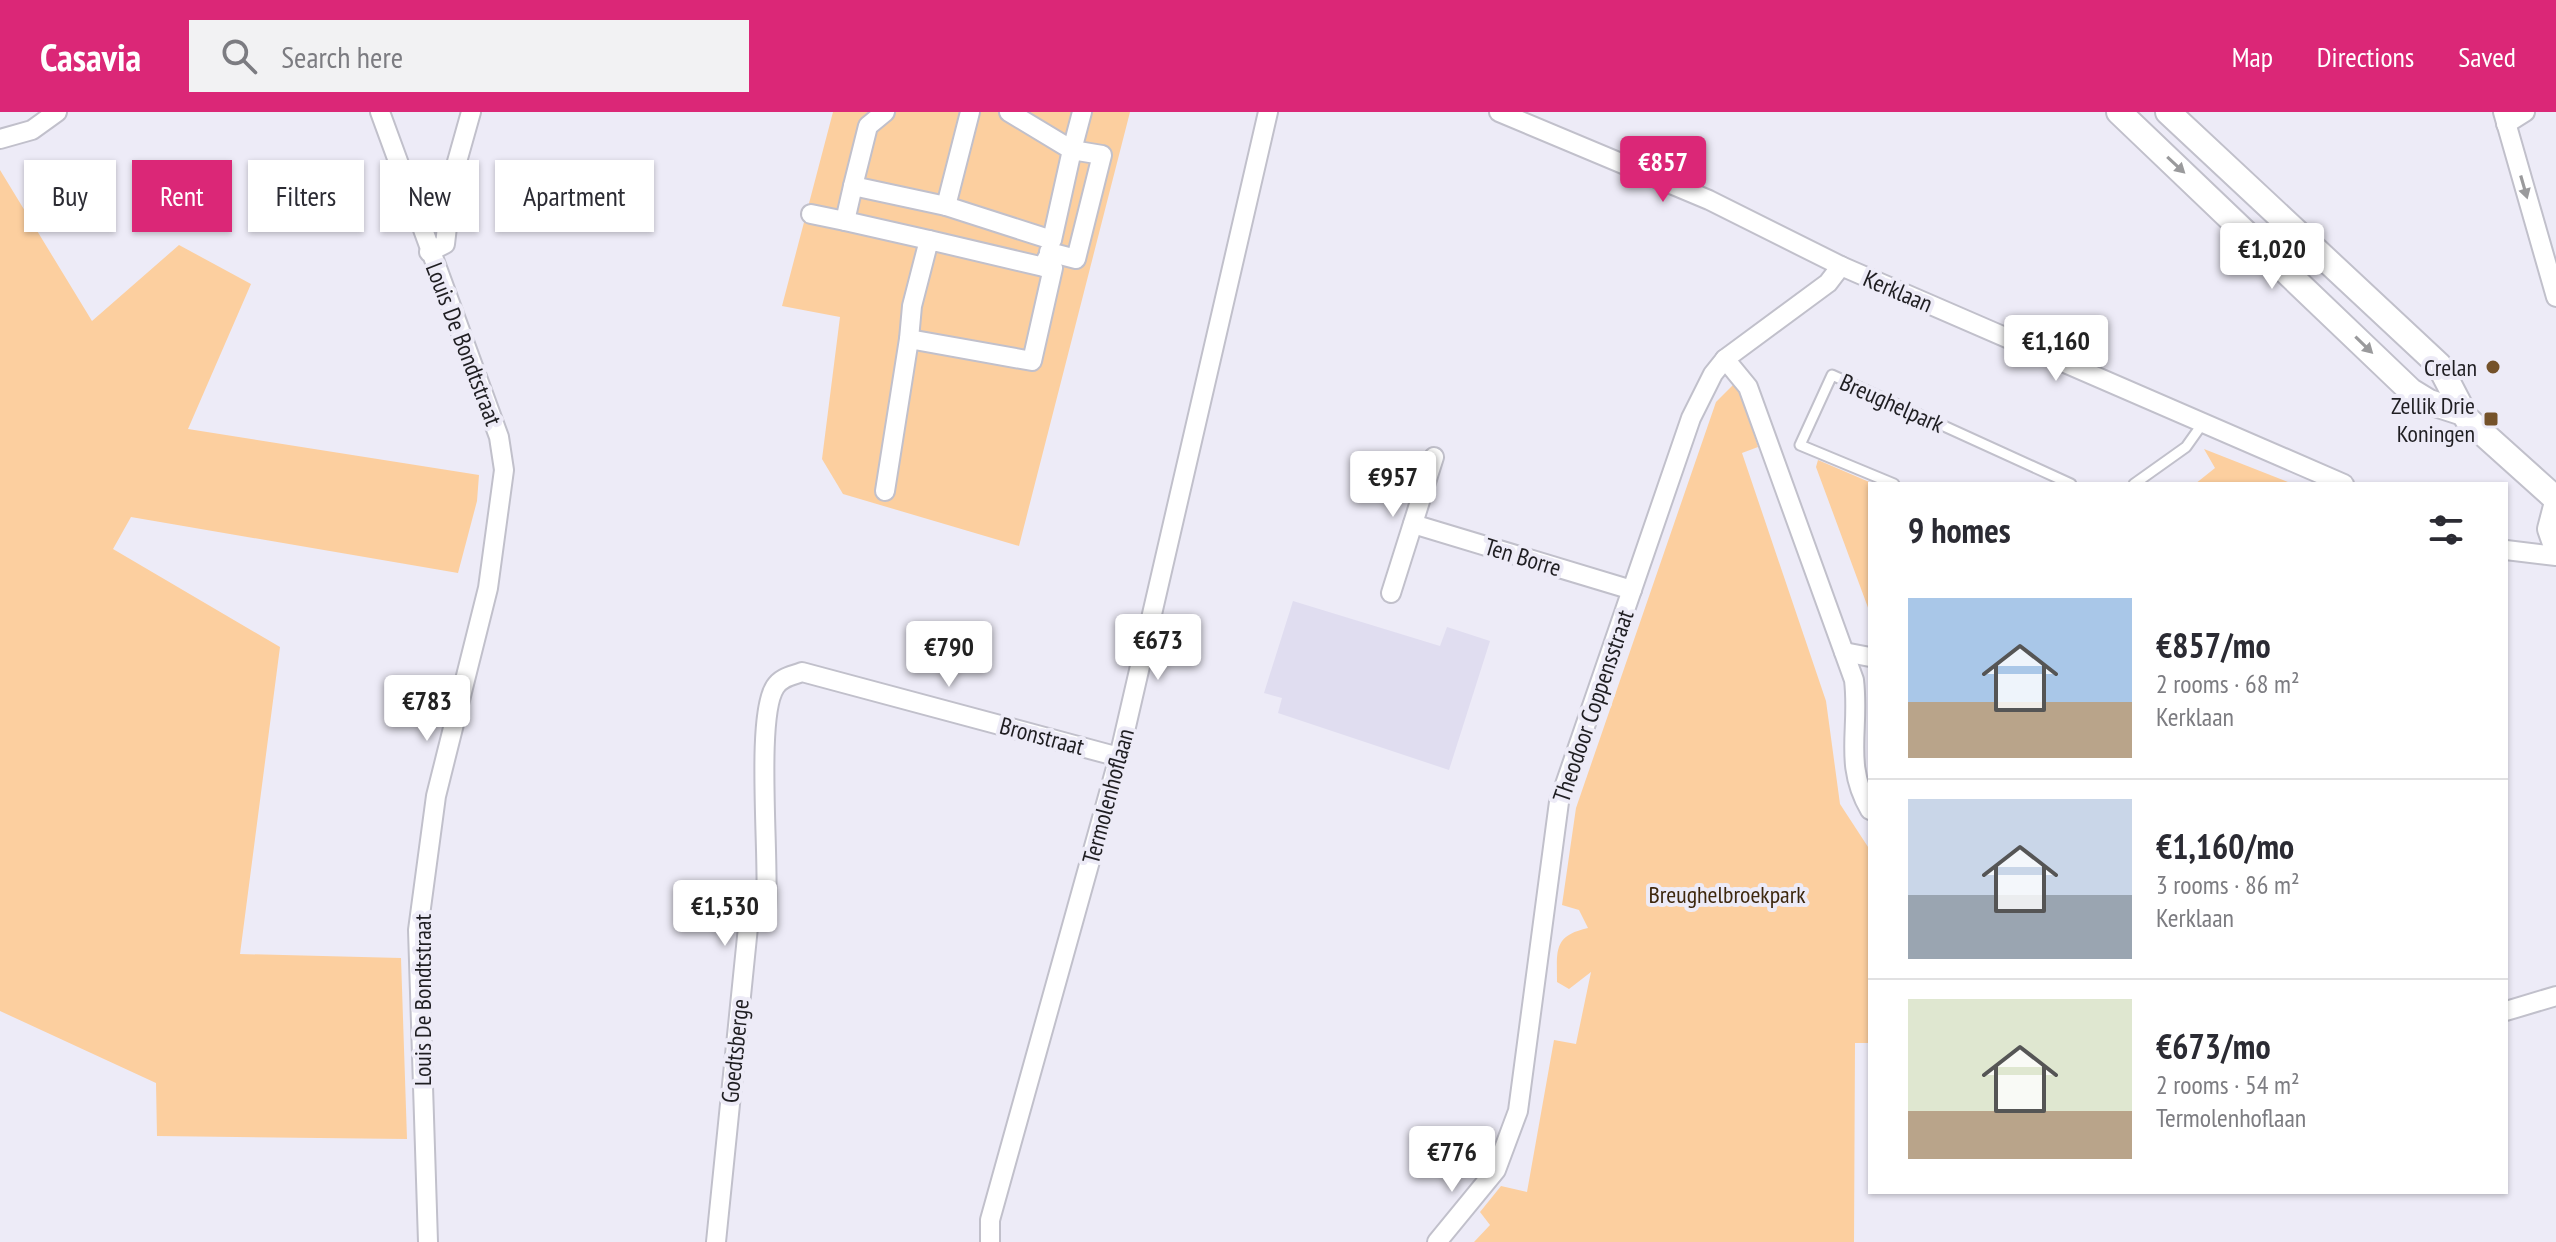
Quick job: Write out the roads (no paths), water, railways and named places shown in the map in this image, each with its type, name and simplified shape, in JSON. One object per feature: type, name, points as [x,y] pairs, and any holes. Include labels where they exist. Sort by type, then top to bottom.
[{"type":"street","points":[[0,139],[32,130],[57,112]]},
{"type":"street","name":"Louis De Bondtstraat","points":[[380,112],[499,437],[504,470],[488,588],[436,796],[418,930],[428,1242]]},
{"type":"street","name":"Louis De Bondtstraat","points":[[429,252],[445,244],[453,176],[471,112]]},
{"type":"street","points":[[946,206],[970,112]]},
{"type":"street","points":[[811,214],[929,240],[1076,259],[1102,155],[1072,150],[1009,112]]},
{"type":"street","points":[[909,339],[1032,361],[1053,268],[1048,253],[1082,112]]},
{"type":"street","name":"Termolenhoflaan","points":[[990,1242],[990,1220],[1119,757],[1268,112]]},
{"type":"street","name":"Kerklaan","points":[[1499,112],[1709,200],[1841,266],[2339,482]]},
{"type":"street","points":[[2119,112],[2411,391],[2429,402],[2460,412],[2556,499]]},
{"type":"street","points":[[2168,112],[2439,365],[2452,385],[2460,412]]},
{"type":"street","points":[[2525,112],[2505,118],[2556,297]]},
{"type":"street","points":[[845,221],[868,126],[884,113]]},
{"type":"street","points":[[853,186],[946,206],[1048,253]]},
{"type":"street","points":[[885,491],[912,306],[929,240]]},
{"type":"street","name":"Theodoor Coppensstraat","points":[[1437,1242],[1469,1207],[1496,1170],[1518,1111],[1559,802],[1691,418],[1713,374],[1725,359],[1828,283],[1841,266]]},
{"type":"street","points":[[1725,359],[1748,387],[1844,652],[1857,706],[1853,772],[1868,806]]},
{"type":"street","points":[[1391,593],[1434,457]]},
{"type":"street","points":[[2556,506],[2550,529],[2556,546]]},
{"type":"street","name":"Ten Borre","points":[[1413,524],[1632,590]]},
{"type":"street","points":[[2508,550],[2556,556]]},
{"type":"street","points":[[1844,652],[1868,657]]},
{"type":"street","name":"Bronstraat","points":[[780,680],[802,672],[1119,757]]},
{"type":"street","name":"Goedtsberge","points":[[716,1242],[748,927],[766,910],[769,876],[765,725],[773,690],[780,680]]},
{"type":"street","points":[[2508,1010],[2556,996]]},
{"type":"lane","name":"Breughelpark","points":[[1889,482],[1800,445],[1832,375],[2067,482]]},
{"type":"lane","points":[[2137,482],[2186,447],[2203,423]]},
{"type":"place","name":"Crelan","points":[[2493,367]]},
{"type":"place","name":"Zellik Drie Koningen","points":[[2491,419]]},
{"type":"park label","name":"Breughelbroekpark","points":[[1727,894]]}]
